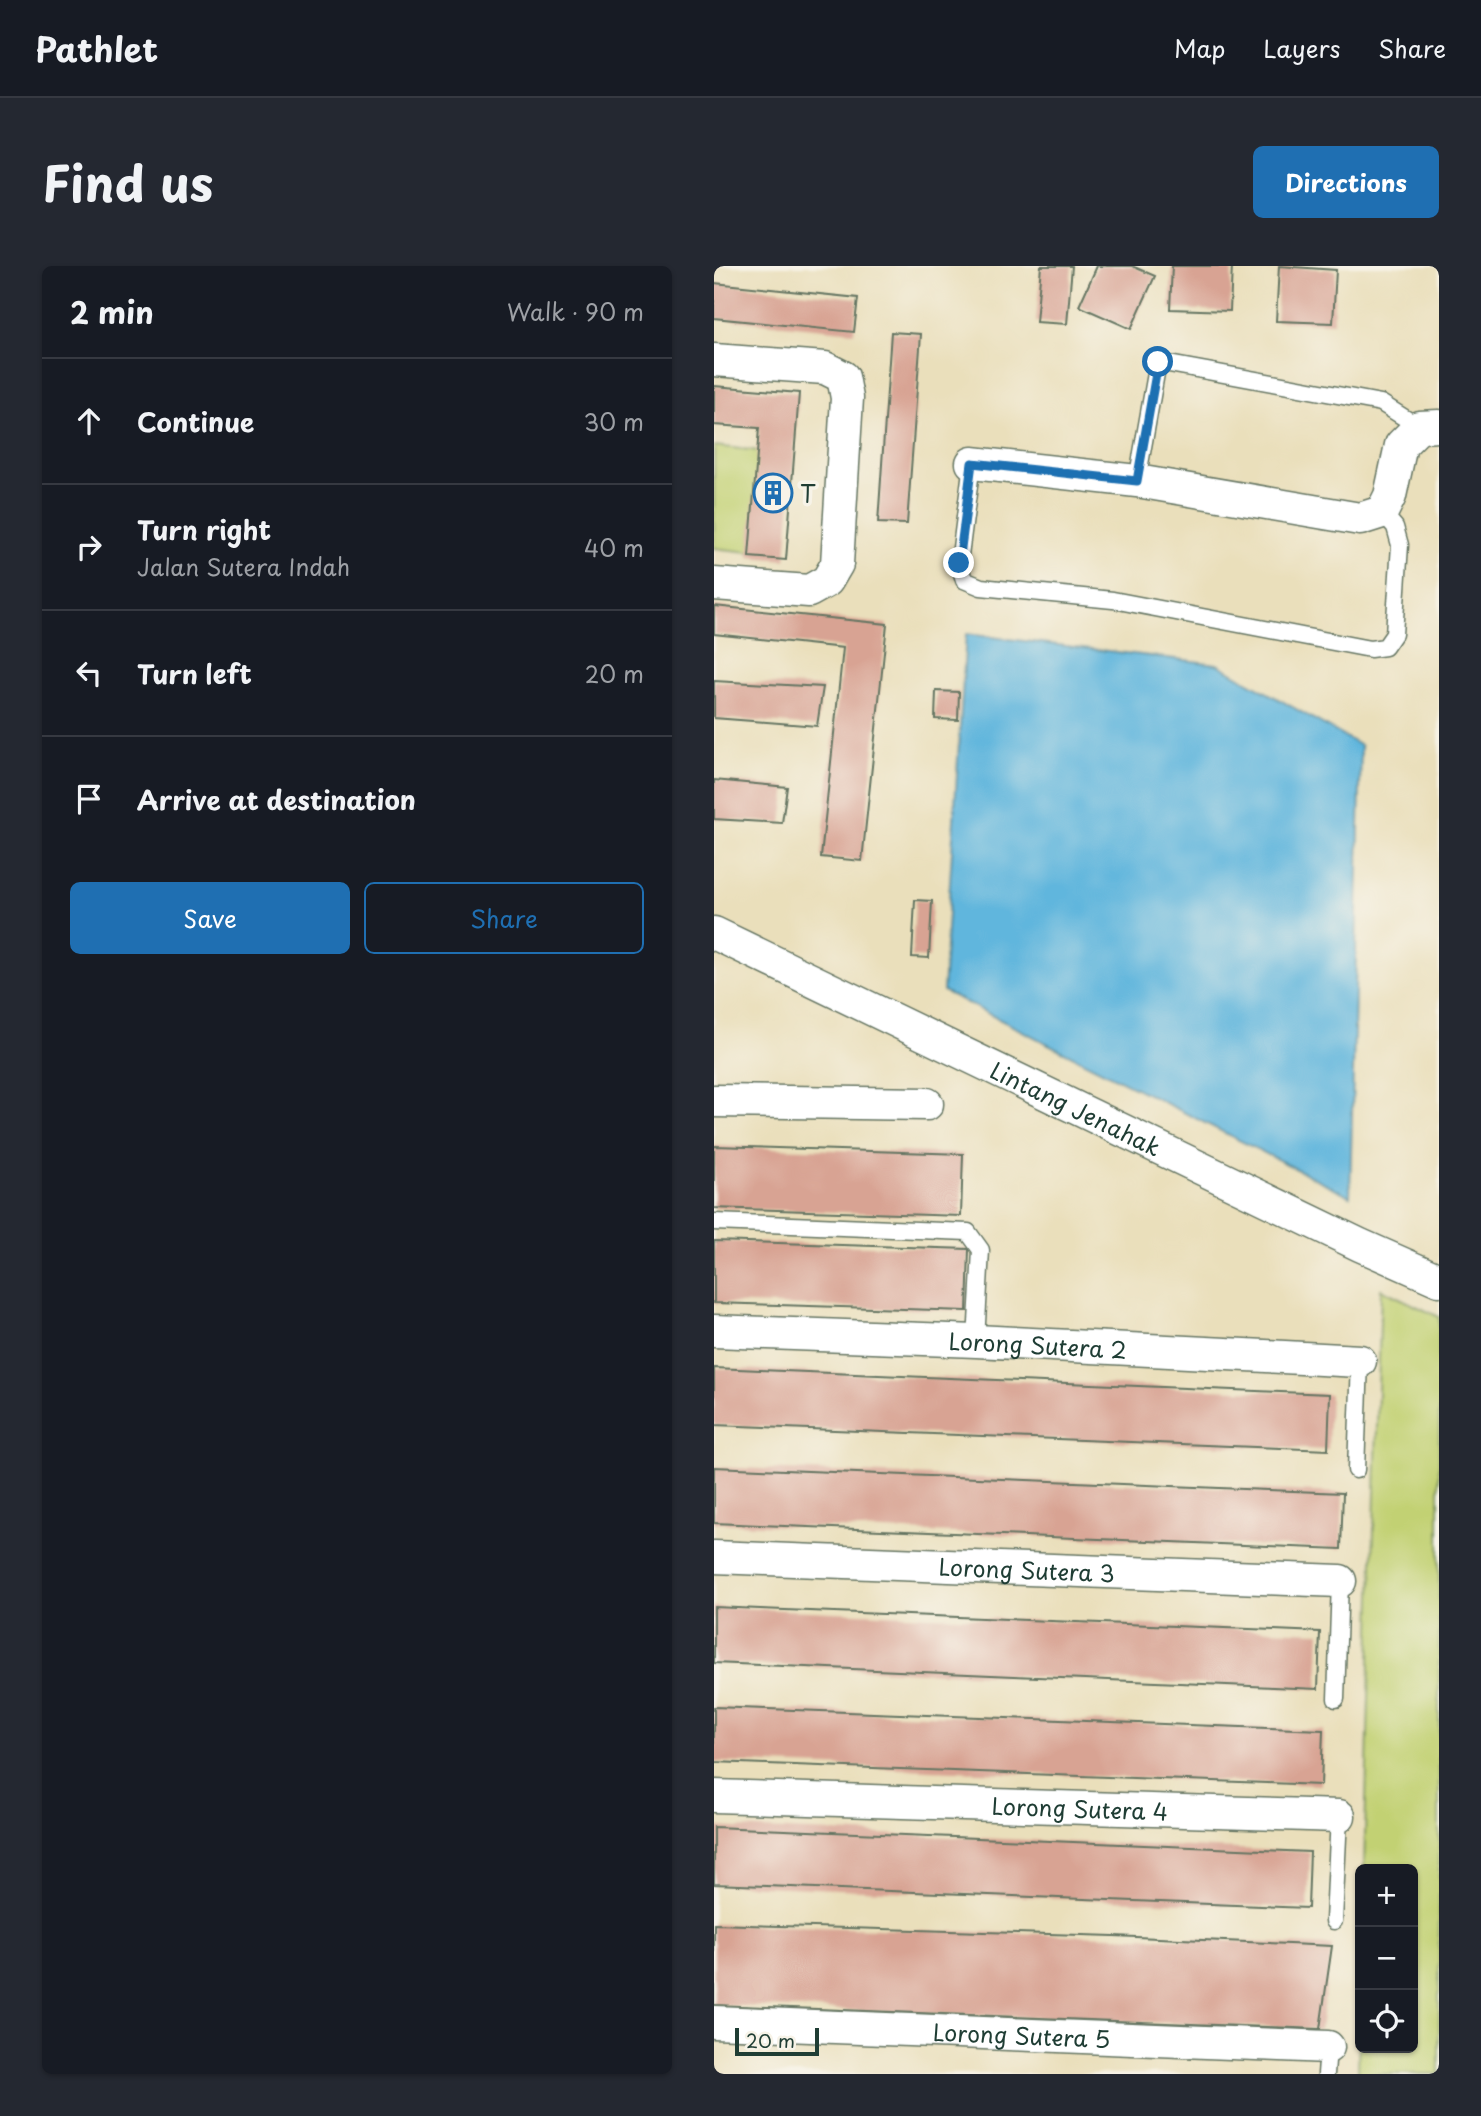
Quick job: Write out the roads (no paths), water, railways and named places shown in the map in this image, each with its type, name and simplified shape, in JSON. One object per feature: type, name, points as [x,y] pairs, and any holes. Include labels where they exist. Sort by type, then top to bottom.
[{"type":"street","points":[[714,360],[825,368],[843,377],[847,398],[837,565],[827,582],[809,591],[714,584]]},
{"type":"street","points":[[972,463],[1137,481],[1360,519],[1382,512],[1390,496],[1401,445],[1429,427]]},
{"type":"street","name":"Lintang Jenahak","points":[[714,933],[1360,1245],[1439,1280]]},
{"type":"street","points":[[714,1101],[927,1104]]},
{"type":"street","name":"Lorong Sutera 2","points":[[714,1331],[976,1341],[1360,1361]]},
{"type":"street","name":"Lorong Sutera 3","points":[[714,1557],[1340,1581]]},
{"type":"street","name":"Lorong Sutera 4","points":[[714,1796],[1339,1816]]},
{"type":"street","name":"Lorong Sutera 5","points":[[714,2022],[1327,2061]]},
{"type":"lane","points":[[1137,481],[1158,362],[1381,404],[1429,427]]},
{"type":"lane","points":[[972,463],[959,563],[964,580],[972,584],[1113,600],[1370,649],[1385,647],[1394,634],[1400,545],[1395,527],[1382,512]]},
{"type":"lane","points":[[714,1222],[968,1232],[981,1250],[976,1341]]},
{"type":"lane","points":[[1356,1470],[1360,1361]]},
{"type":"lane","points":[[1336,1699],[1340,1581]]},
{"type":"lane","name":"Lorong Sutera 4","points":[[1334,1921],[1339,1816]]},
{"type":"water","points":[[966,634],[1217,664],[1361,746],[1350,1196],[943,991]]},
{"type":"place","name":"T","points":[[773,493]]}]
